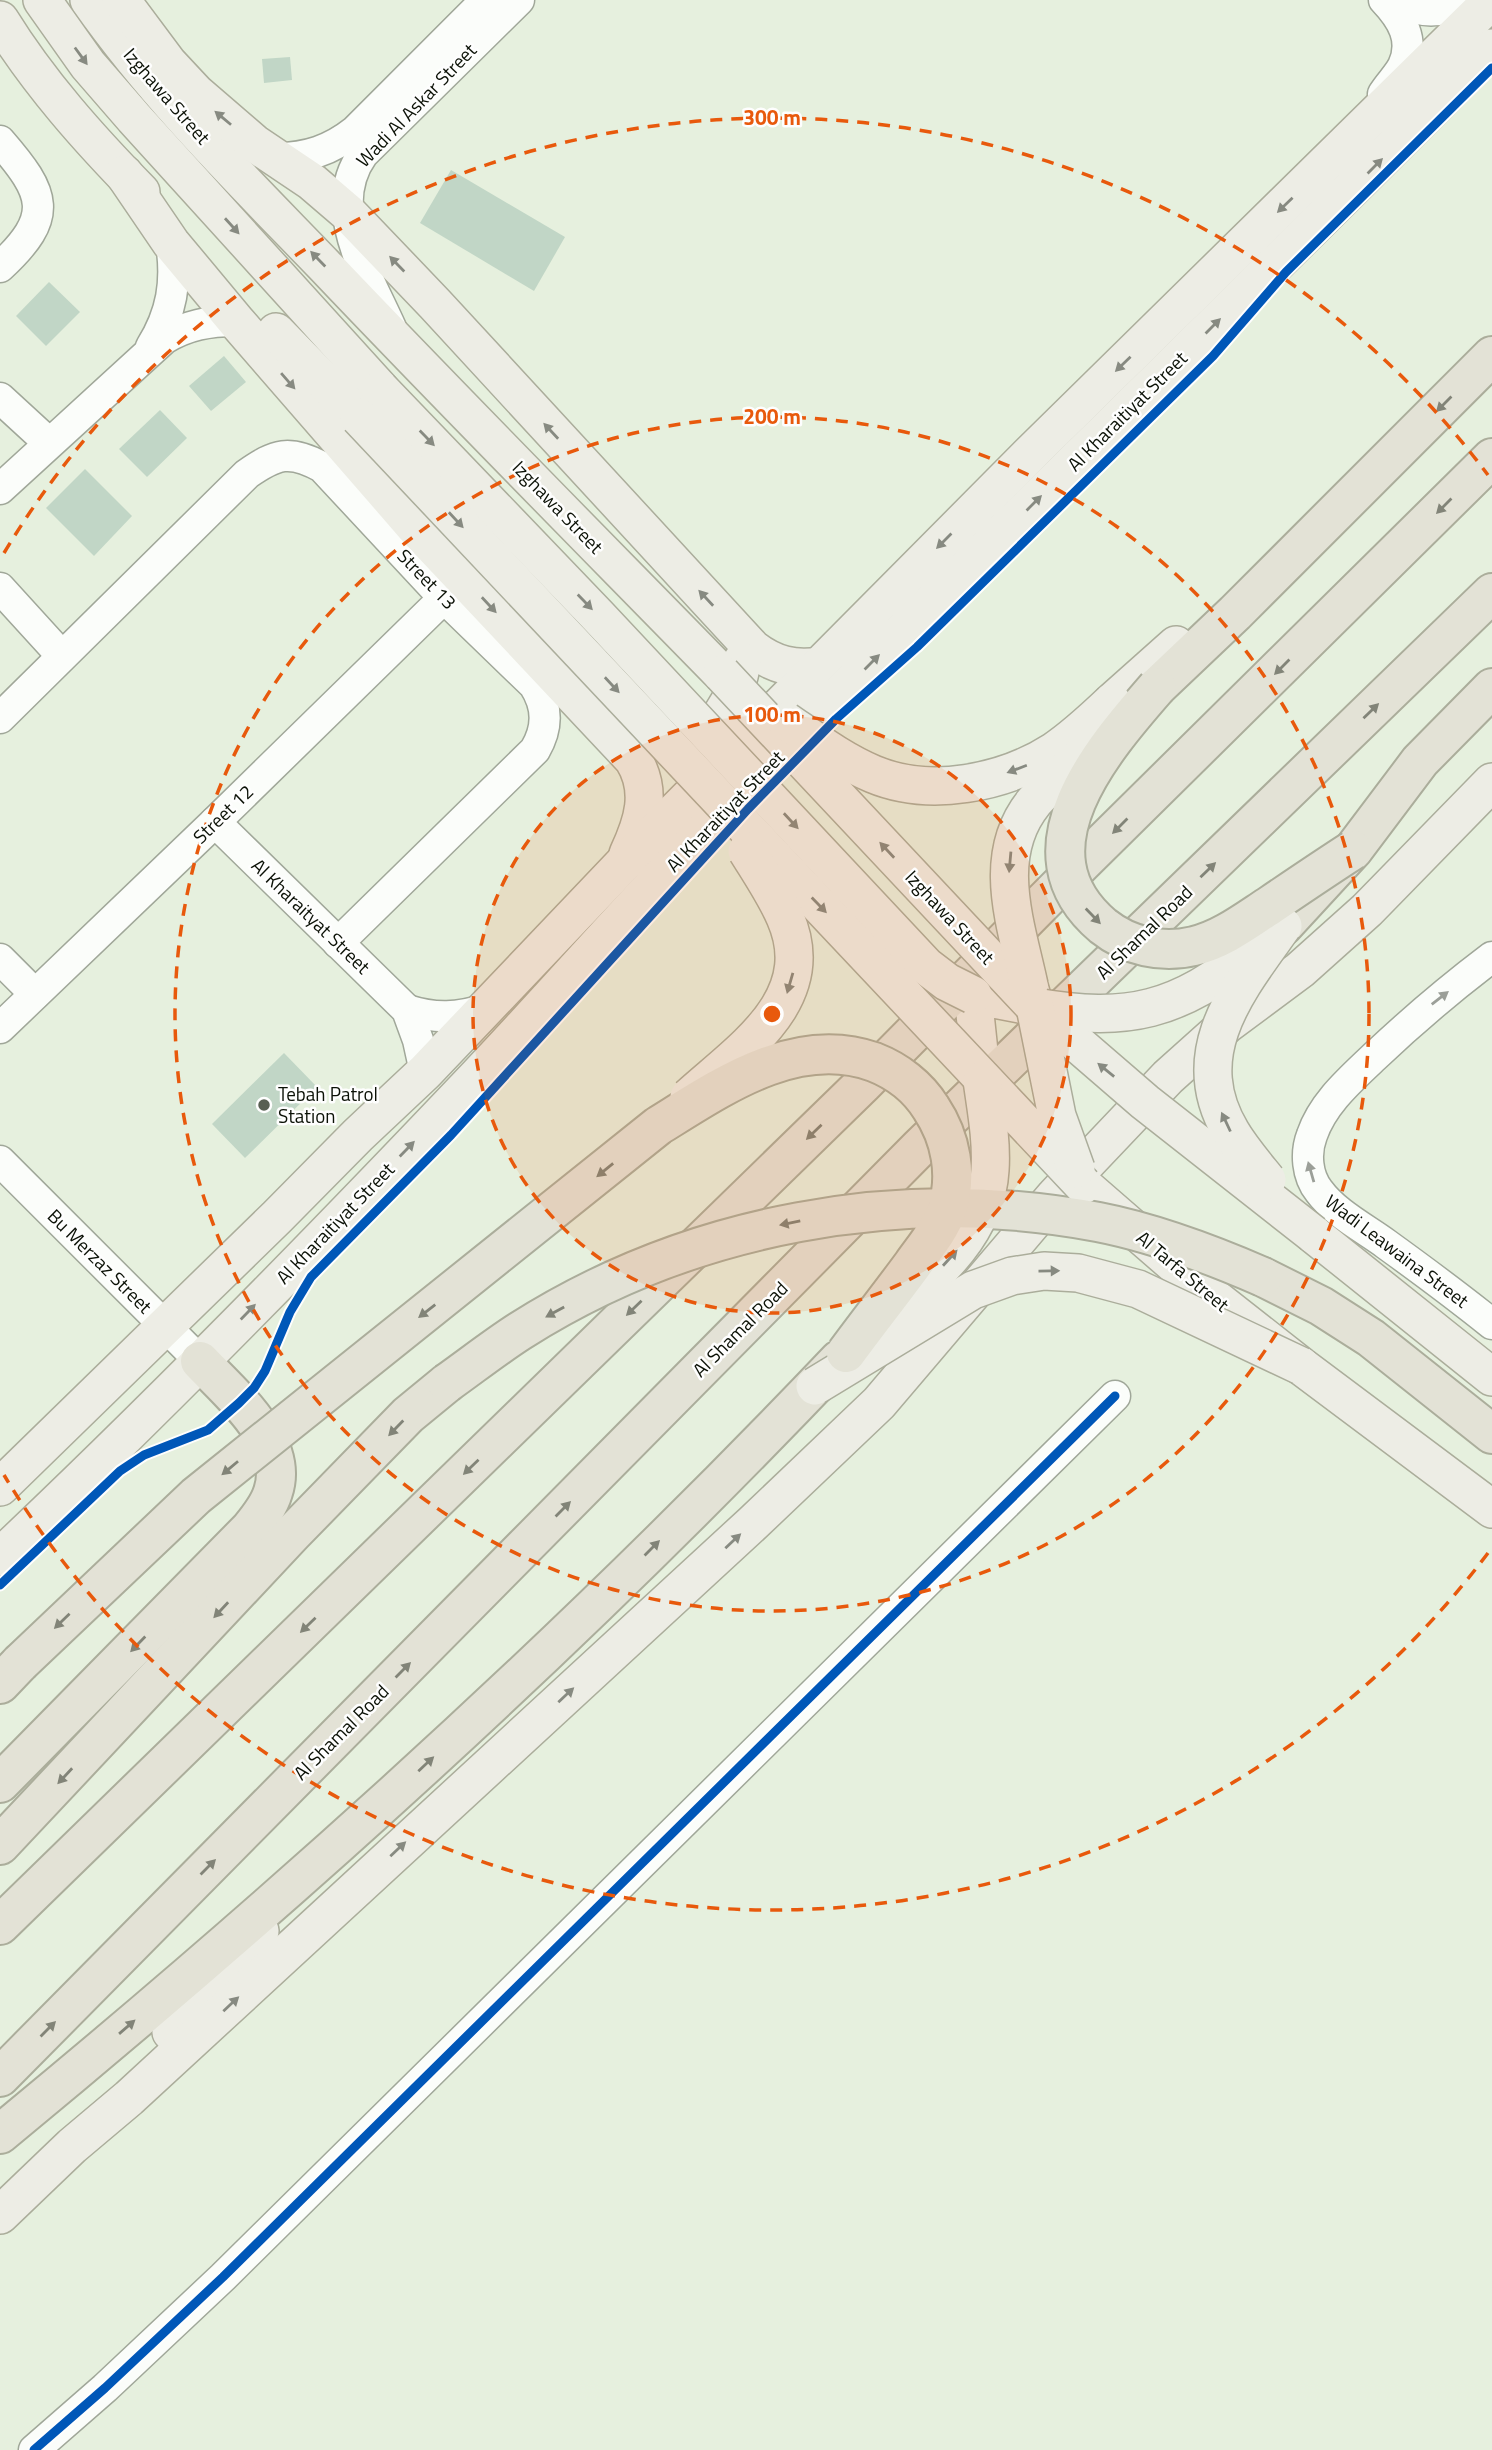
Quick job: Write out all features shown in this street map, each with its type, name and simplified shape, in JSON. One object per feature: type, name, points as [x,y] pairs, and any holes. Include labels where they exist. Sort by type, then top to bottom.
[{"type":"highway","points":[[1353,849],[1249,919],[1201,944],[1181,948],[1147,947],[1127,941],[1105,928],[1086,908],[1072,884],[1066,853],[1068,826],[1079,793],[1095,764],[1157,687],[1231,607],[1317,530],[1492,356]]},
{"type":"highway","points":[[0,1925],[863,1084],[1082,863],[1492,458]]},
{"type":"highway","name":"Al Shamal Road","points":[[0,2077],[920,1147],[1492,593]]},
{"type":"highway","points":[[1283,926],[1353,849],[1420,761],[1492,688]]},
{"type":"highway","points":[[0,2134],[340,1844],[604,1597],[846,1353],[931,1239],[946,1212],[951,1188],[951,1165],[947,1138],[936,1115],[921,1095],[902,1077],[871,1061],[844,1055],[809,1055],[782,1062],[742,1077],[712,1093],[658,1126],[196,1496],[10,1673]]},
{"type":"highway","points":[[0,1845],[408,1415],[447,1383],[520,1331],[586,1294],[656,1263],[722,1240],[793,1222],[903,1209],[1023,1211],[1100,1222],[1214,1255],[1321,1306],[1371,1338],[1492,1434]]},
{"type":"highway","points":[[0,1783],[250,1529],[273,1493],[275,1466],[267,1439],[258,1425],[200,1361]]},
{"type":"main road","points":[[42,0],[88,65],[369,403],[710,790],[786,917],[794,950],[793,971],[784,1002],[763,1029],[658,1126]]},
{"type":"main road","name":"Izghawa Street","points":[[89,0],[150,79],[195,131],[722,674],[1034,1007]]},
{"type":"main road","points":[[121,0],[168,63],[196,93],[224,119],[347,212],[764,658],[792,668],[820,666]]},
{"type":"main road","name":"Al Kharaitiyat Street","points":[[0,1487],[425,1072],[623,864],[1034,450],[1492,0]]},
{"type":"main road","points":[[0,20],[47,86],[124,174],[598,616],[926,966],[947,982],[973,995],[1034,1007],[1084,1014],[1118,1013],[1164,1004],[1193,992],[1218,978],[1283,926]]},
{"type":"main road","name":"Al Kharaitiyat Street","points":[[0,1557],[200,1361],[467,1087],[723,811],[1492,48]]},
{"type":"main road","points":[[124,174],[172,243],[236,321],[415,527],[633,759],[641,772],[645,787],[643,811],[623,864]]},
{"type":"main road","points":[[722,674],[825,748],[873,774],[919,785],[969,783],[1028,765],[1062,745],[1231,607]]},
{"type":"main road","points":[[617,741],[643,749],[671,750],[685,745],[710,727],[729,706],[738,685],[743,660],[736,631]]},
{"type":"main road","points":[[1083,1185],[1057,1116],[1009,879],[1011,847],[1017,828],[1034,802],[1157,687]]},
{"type":"main road","points":[[0,2215],[72,2146],[129,2098],[762,1515],[879,1403],[1055,1196],[1168,1077],[1226,1025],[1276,989],[1367,910],[1492,782]]},
{"type":"main road","name":"Al Tarfa Street","points":[[710,790],[1083,1185],[1198,1285],[1492,1509]]},
{"type":"main road","points":[[846,1353],[935,1275],[958,1249],[974,1226],[985,1199],[990,1170],[989,1136],[973,995],[964,955],[957,938],[918,883]]},
{"type":"main road","points":[[1283,926],[1240,986],[1223,1020],[1214,1051],[1214,1085],[1223,1118],[1231,1133],[1313,1234]]},
{"type":"main road","points":[[1034,1007],[1145,1102],[1492,1377]]},
{"type":"main road","points":[[815,1386],[973,1290],[1012,1276],[1045,1271],[1093,1276],[1138,1289],[1301,1366]]},
{"type":"main road","points":[[72,2146],[244,1948],[340,1844]]},
{"type":"street","name":"Wadi Al Askar Street","points":[[277,159],[311,155],[342,141],[486,0]]},
{"type":"street","name":"Wadi Al Askar Street","points":[[407,352],[366,274],[347,212],[347,187],[363,154],[519,0]]},
{"type":"street","points":[[1369,123],[1378,101],[1398,74],[1407,55],[1408,45],[1403,24],[1384,0]]},
{"type":"street","points":[[1391,0],[1411,8],[1434,12],[1471,0]]},
{"type":"street","points":[[0,141],[32,181],[37,210],[35,224],[28,237],[0,267]]},
{"type":"street","points":[[149,350],[161,331],[172,299],[175,265],[172,243]]},
{"type":"street","points":[[0,489],[149,350],[179,330],[215,321],[236,321]]},
{"type":"street","points":[[0,398],[50,443]]},
{"type":"street","name":"Street 13","points":[[0,718],[247,474],[267,461],[288,456],[302,456],[321,467],[444,598],[534,685],[543,703],[545,722],[535,750],[338,943]]},
{"type":"street","points":[[0,588],[61,655]]},
{"type":"street","name":"Street 12","points":[[0,1028],[444,598]]},
{"type":"street","name":"Al Kharaityat Street","points":[[215,822],[407,1010],[418,1040],[425,1072]]},
{"type":"street","name":"Wadi Leawaina Street","points":[[1492,957],[1418,1015],[1336,1093],[1317,1123],[1308,1150],[1312,1178],[1326,1199],[1492,1324]]},
{"type":"street","points":[[0,959],[34,994]]},
{"type":"street","points":[[407,1010],[426,1016],[447,1017],[486,1009]]},
{"type":"street","name":"Bu Merzaz Street","points":[[0,1161],[200,1361]]},
{"type":"street","points":[[34,2450],[115,2379],[223,2277],[1115,1396]]},
{"type":"building","points":[[290,57],[292,80],[264,83],[262,59]]},
{"type":"building","points":[[451,170],[565,237],[534,291],[420,223]]},
{"type":"building","points":[[49,282],[80,312],[46,346],[16,316]]},
{"type":"building","points":[[224,356],[246,382],[211,411],[189,386]]},
{"type":"building","points":[[160,410],[187,438],[147,477],[119,449]]},
{"type":"building","points":[[85,469],[132,516],[94,556],[46,508]]},
{"type":"building","name":"Tebah Patrol Station","points":[[284,1053],[317,1087],[245,1158],[212,1124]]},
{"type":"cycle path","points":[[0,1585],[120,1471],[144,1455],[208,1430],[254,1388],[265,1371],[290,1312],[311,1277],[451,1135],[748,809],[836,719],[917,647],[1213,356],[1286,272],[1492,68]]},
{"type":"cycle path","points":[[34,2450],[105,2388],[223,2277],[1115,1396]]},
{"type":"place","name":"Tebah Patrol Station","points":[[264,1105]]}]
